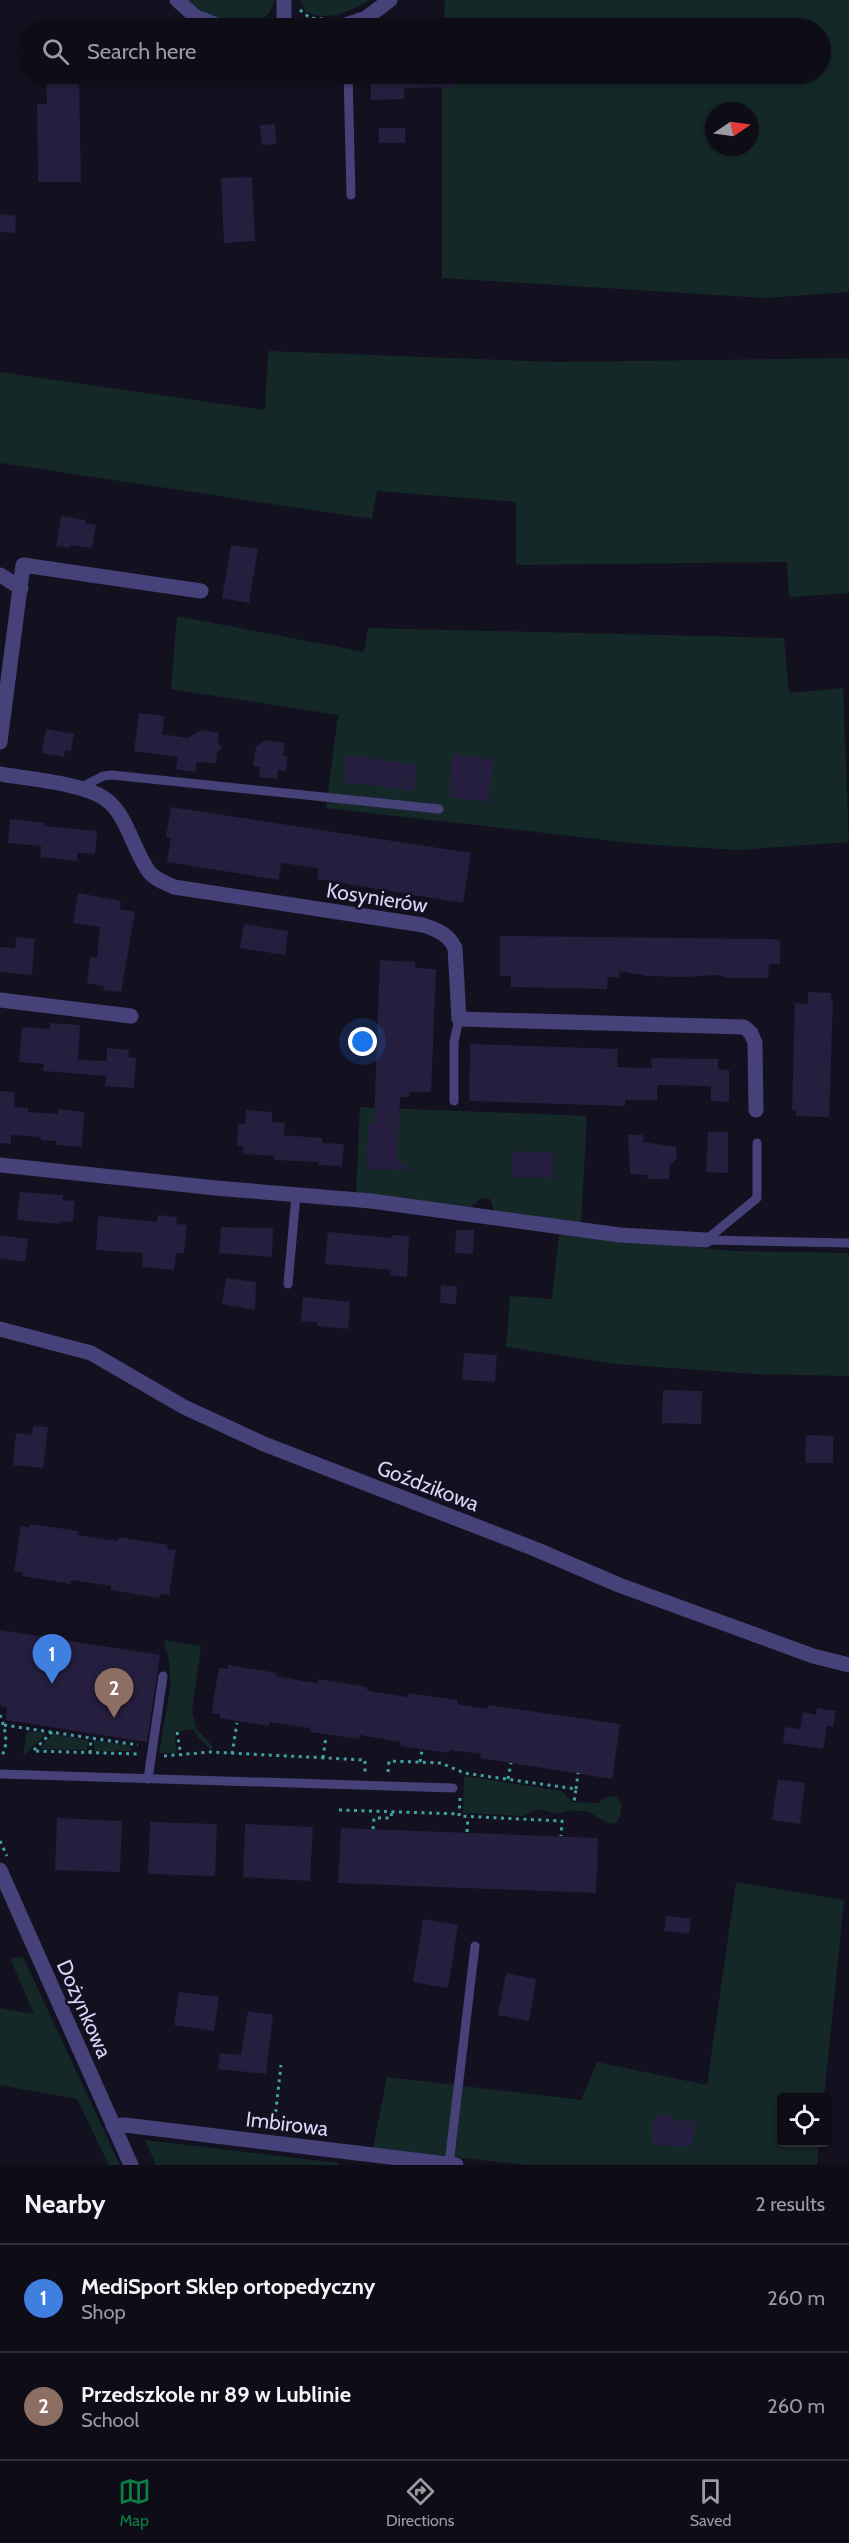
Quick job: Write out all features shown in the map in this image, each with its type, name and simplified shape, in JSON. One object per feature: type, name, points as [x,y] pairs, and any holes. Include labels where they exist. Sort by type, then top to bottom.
[{"type":"street","points":[[177,0],[199,18]]},
{"type":"street","points":[[284,0],[284,18]]},
{"type":"street","points":[[365,18],[390,0]]},
{"type":"street","points":[[0,742],[23,565],[201,591]]},
{"type":"street","points":[[0,575],[21,588]]},
{"type":"street","name":"Kosynierów","points":[[0,774],[79,788],[106,799],[118,812],[150,873],[174,887],[423,925],[440,931],[450,938],[455,948],[459,1019]]},
{"type":"street","points":[[0,1000],[131,1016]]},
{"type":"street","points":[[459,1019],[744,1027],[752,1033],[755,1043],[756,1110]]},
{"type":"street","points":[[0,1165],[371,1201],[621,1235],[706,1240]]},
{"type":"street","name":"Goździkowa","points":[[0,1329],[92,1353],[183,1407],[264,1444],[535,1549],[619,1586],[813,1656],[849,1665]]},
{"type":"street","name":"Dożynkowa","points":[[0,1870],[130,2165]]},
{"type":"street","name":"Imbirowa","points":[[113,2126],[125,2125],[453,2165]]},
{"type":"lane","points":[[348,84],[351,195]]},
{"type":"lane","points":[[79,788],[103,776],[112,775],[439,809]]},
{"type":"lane","points":[[454,1101],[454,1042],[459,1019]]},
{"type":"lane","points":[[706,1240],[757,1198],[757,1143]]},
{"type":"lane","points":[[288,1284],[296,1195]]},
{"type":"lane","points":[[706,1240],[849,1243]]},
{"type":"lane","points":[[148,1779],[163,1676]]},
{"type":"lane","points":[[0,1774],[138,1779],[226,1779],[458,1788]]},
{"type":"lane","points":[[453,2165],[475,1946]]},
{"type":"path","points":[[0,1715],[4,1725],[5,1741],[0,1758]]},
{"type":"path","points":[[232,1754],[237,1723]]},
{"type":"path","points":[[4,1725],[138,1744],[138,1779]]},
{"type":"path","points":[[52,1732],[33,1751],[181,1756],[210,1752],[365,1760],[365,1772],[376,1772]]},
{"type":"path","points":[[177,1732],[181,1756]]},
{"type":"path","points":[[323,1758],[326,1736]]},
{"type":"path","points":[[90,1753],[91,1738]]},
{"type":"path","points":[[420,1762],[422,1750]]},
{"type":"path","points":[[387,1773],[389,1761],[441,1763],[460,1772],[576,1789]]},
{"type":"path","points":[[508,1779],[511,1763]]},
{"type":"path","points":[[459,1814],[460,1772]]},
{"type":"path","points":[[574,1802],[578,1773]]},
{"type":"path","points":[[339,1810],[459,1814],[459,1816],[468,1817],[562,1821],[561,1836]]},
{"type":"path","points":[[373,1830],[374,1818],[391,1818],[392,1811]]},
{"type":"path","points":[[467,1832],[468,1817]]},
{"type":"path","points":[[272,2144],[281,2065]]},
{"type":"green space","points":[[188,0],[274,0],[271,9],[262,18],[216,18]]},
{"type":"green space","points":[[300,0],[369,0],[347,12],[322,16],[306,12]]},
{"type":"green space","points":[[445,0],[849,0],[849,292],[766,298],[442,278],[442,84],[831,84],[831,18],[444,18]]},
{"type":"green space","points":[[268,351],[555,362],[849,358],[849,593],[789,597],[787,562],[516,565],[516,502],[377,491],[372,519],[0,463],[0,372],[265,410]]},
{"type":"green space","points":[[177,616],[364,652],[368,628],[784,638],[789,693],[843,688],[849,842],[738,850],[640,844],[326,808],[338,715],[171,689]]},
{"type":"green space","points":[[360,1107],[587,1116],[581,1224],[495,1215],[490,1199],[481,1198],[470,1207],[356,1194]]},
{"type":"green space","points":[[559,1234],[734,1251],[849,1253],[849,1376],[755,1374],[616,1364],[506,1347],[510,1296],[552,1299]]},
{"type":"green space","points":[[165,1640],[201,1646],[192,1711],[196,1728],[213,1747],[211,1750],[193,1729],[174,1732],[177,1753],[159,1753],[171,1683]]},
{"type":"green space","points":[[27,1731],[47,1733],[23,1756]]},
{"type":"green space","points":[[53,1734],[88,1740],[87,1750],[39,1749]]},
{"type":"green space","points":[[94,1740],[131,1746],[131,1751],[94,1751]]},
{"type":"green space","points":[[464,1776],[562,1791],[572,1802],[598,1803],[608,1796],[616,1797],[622,1804],[620,1817],[616,1823],[609,1824],[589,1812],[571,1810],[558,1814],[538,1809],[523,1816],[463,1813]]},
{"type":"green space","points":[[736,1882],[844,1900],[824,2093],[777,2093],[777,2147],[819,2147],[817,2165],[526,2165],[373,2148],[387,2077],[581,2100],[597,2062],[707,2085]]},
{"type":"green space","points":[[23,1957],[120,2165],[109,2165],[77,2099],[0,2085],[0,2008],[34,2014],[10,1958]]},
{"type":"green space","points":[[145,2140],[338,2163],[338,2165],[156,2165]]},
{"type":"building","points":[[46,84],[79,84],[81,182],[38,182],[37,104],[47,104]]},
{"type":"building","points":[[371,84],[456,84],[456,87],[404,88],[404,99],[371,100]]},
{"type":"building","points":[[275,124],[276,144],[262,145],[260,125]]},
{"type":"building","points":[[379,128],[405,128],[405,143],[379,143]]},
{"type":"building","points":[[252,177],[255,241],[224,243],[221,178]]},
{"type":"building","points":[[0,214],[16,216],[15,233],[0,232]]},
{"type":"building","points":[[61,516],[85,520],[85,523],[96,525],[92,548],[71,545],[70,548],[56,546]]},
{"type":"building","points":[[231,545],[258,549],[249,603],[222,598]]},
{"type":"building","points":[[139,713],[165,716],[162,734],[188,738],[201,730],[219,733],[218,743],[223,748],[217,752],[216,763],[197,762],[195,772],[176,769],[178,757],[134,751]]},
{"type":"building","points":[[46,729],[74,734],[71,751],[65,750],[64,757],[42,753]]},
{"type":"building","points":[[265,740],[285,743],[283,756],[288,757],[286,771],[278,770],[277,779],[259,777],[260,767],[253,766],[256,747]]},
{"type":"building","points":[[452,754],[494,760],[488,802],[449,797]]},
{"type":"building","points":[[347,755],[417,765],[413,791],[343,782]]},
{"type":"building","points":[[171,807],[471,853],[463,903],[317,879],[318,868],[281,863],[279,880],[167,862],[171,838],[166,837]]},
{"type":"building","points":[[10,819],[45,823],[44,826],[97,831],[95,854],[77,853],[77,861],[40,857],[41,846],[8,843]]},
{"type":"building","points":[[78,893],[121,901],[119,909],[135,912],[121,992],[103,990],[104,986],[87,983],[90,957],[97,958],[100,927],[73,923]]},
{"type":"building","points":[[244,924],[288,931],[285,955],[240,948]]},
{"type":"building","points":[[500,936],[772,939],[780,941],[780,964],[769,964],[768,978],[727,978],[718,975],[647,976],[619,971],[619,978],[608,977],[607,989],[511,987],[511,976],[500,976]]},
{"type":"building","points":[[16,937],[35,939],[32,975],[0,972],[0,947],[15,948]]},
{"type":"building","points":[[380,960],[415,962],[415,968],[436,969],[431,1092],[410,1092],[409,1097],[400,1097],[397,1158],[408,1170],[368,1169],[365,1145],[368,1146],[369,1123],[374,1123]]},
{"type":"building","points":[[808,992],[831,993],[831,1000],[833,1000],[829,1117],[796,1116],[796,1110],[792,1110],[795,1003],[808,1004]]},
{"type":"building","points":[[50,1023],[80,1025],[78,1060],[107,1061],[107,1048],[129,1050],[128,1057],[136,1058],[134,1088],[105,1086],[106,1076],[43,1071],[44,1064],[19,1062],[22,1027],[50,1029]]},
{"type":"building","points":[[470,1044],[618,1049],[617,1067],[652,1068],[651,1058],[718,1059],[718,1069],[729,1070],[729,1102],[711,1101],[711,1086],[657,1085],[657,1100],[625,1100],[625,1106],[469,1101]]},
{"type":"building","points":[[0,1091],[15,1092],[14,1107],[28,1108],[28,1112],[58,1114],[58,1109],[84,1112],[82,1147],[56,1145],[56,1141],[41,1140],[41,1137],[11,1135],[11,1144],[0,1143]]},
{"type":"building","points":[[246,1110],[272,1112],[272,1122],[285,1123],[284,1135],[322,1138],[322,1143],[344,1144],[342,1166],[318,1165],[319,1162],[274,1160],[275,1156],[243,1154],[243,1147],[237,1146],[238,1123],[245,1124]]},
{"type":"building","points":[[708,1132],[728,1132],[728,1173],[706,1172]]},
{"type":"building","points":[[628,1135],[643,1135],[643,1142],[676,1147],[677,1158],[670,1165],[669,1179],[647,1179],[648,1175],[630,1174]]},
{"type":"building","points":[[512,1151],[554,1153],[553,1178],[511,1177]]},
{"type":"building","points":[[20,1192],[63,1195],[63,1200],[75,1201],[73,1222],[61,1221],[60,1224],[17,1220]]},
{"type":"building","points":[[158,1215],[177,1217],[176,1224],[187,1225],[184,1253],[176,1253],[174,1270],[142,1267],[143,1253],[96,1250],[98,1216],[157,1222]]},
{"type":"building","points":[[221,1227],[273,1228],[272,1257],[219,1253]]},
{"type":"building","points":[[456,1230],[474,1230],[473,1254],[455,1253]]},
{"type":"building","points":[[328,1232],[392,1238],[392,1235],[409,1236],[407,1277],[390,1275],[391,1270],[325,1264]]},
{"type":"building","points":[[0,1235],[28,1239],[25,1262],[0,1258]]},
{"type":"building","points":[[226,1278],[256,1282],[255,1310],[222,1304]]},
{"type":"building","points":[[441,1285],[457,1286],[456,1304],[440,1303]]},
{"type":"building","points":[[303,1297],[350,1302],[348,1329],[317,1326],[317,1322],[301,1321]]},
{"type":"building","points":[[464,1353],[497,1355],[495,1382],[462,1380]]},
{"type":"building","points":[[663,1390],[702,1391],[701,1424],[662,1423]]},
{"type":"building","points":[[33,1426],[48,1427],[43,1468],[13,1465],[16,1433],[32,1435]]},
{"type":"building","points":[[806,1435],[833,1436],[833,1463],[805,1463]]},
{"type":"building","points":[[30,1524],[79,1531],[78,1535],[110,1540],[118,1541],[119,1537],[168,1545],[167,1549],[176,1550],[169,1595],[160,1594],[159,1598],[111,1590],[111,1586],[71,1580],[71,1584],[22,1576],[23,1573],[14,1571],[21,1526],[30,1527]]},
{"type":"building","points":[[0,1630],[160,1655],[147,1742],[6,1720],[7,1707],[0,1706]]},
{"type":"building","points":[[228,1665],[277,1673],[276,1676],[309,1682],[318,1683],[318,1679],[408,1697],[408,1693],[457,1700],[457,1704],[487,1709],[488,1705],[620,1724],[612,1779],[480,1758],[481,1754],[450,1750],[449,1753],[400,1746],[401,1742],[360,1735],[359,1739],[310,1732],[311,1728],[269,1722],[269,1726],[220,1718],[220,1714],[212,1713],[214,1696],[219,1668],[228,1669]]},
{"type":"building","points":[[817,1708],[836,1711],[833,1727],[827,1726],[823,1749],[783,1743],[785,1727],[800,1729],[803,1712],[816,1715]]},
{"type":"building","points":[[778,1779],[805,1783],[800,1824],[772,1820]]},
{"type":"building","points":[[57,1818],[122,1821],[120,1872],[55,1870]]},
{"type":"building","points":[[150,1822],[217,1824],[215,1876],[148,1874]]},
{"type":"building","points":[[245,1824],[313,1827],[310,1881],[243,1877]]},
{"type":"building","points":[[341,1828],[598,1838],[596,1893],[338,1883]]},
{"type":"building","points":[[666,1916],[691,1919],[689,1934],[664,1931]]},
{"type":"building","points":[[423,1919],[458,1925],[448,1988],[413,1982]]},
{"type":"building","points":[[506,1973],[536,1979],[529,2021],[498,2015]]},
{"type":"building","points":[[179,1992],[219,1997],[214,2031],[174,2025]]},
{"type":"building","points":[[248,2011],[273,2015],[266,2074],[218,2069],[220,2053],[241,2055]]},
{"type":"building","points":[[655,2114],[673,2116],[673,2120],[695,2122],[692,2147],[651,2145]]},
{"type":"place","name":"MediSport Sklep ortopedyczny","points":[[52,1684]]},
{"type":"place","name":"Przedszkole nr 89 w Lublinie","points":[[114,1718]]}]
